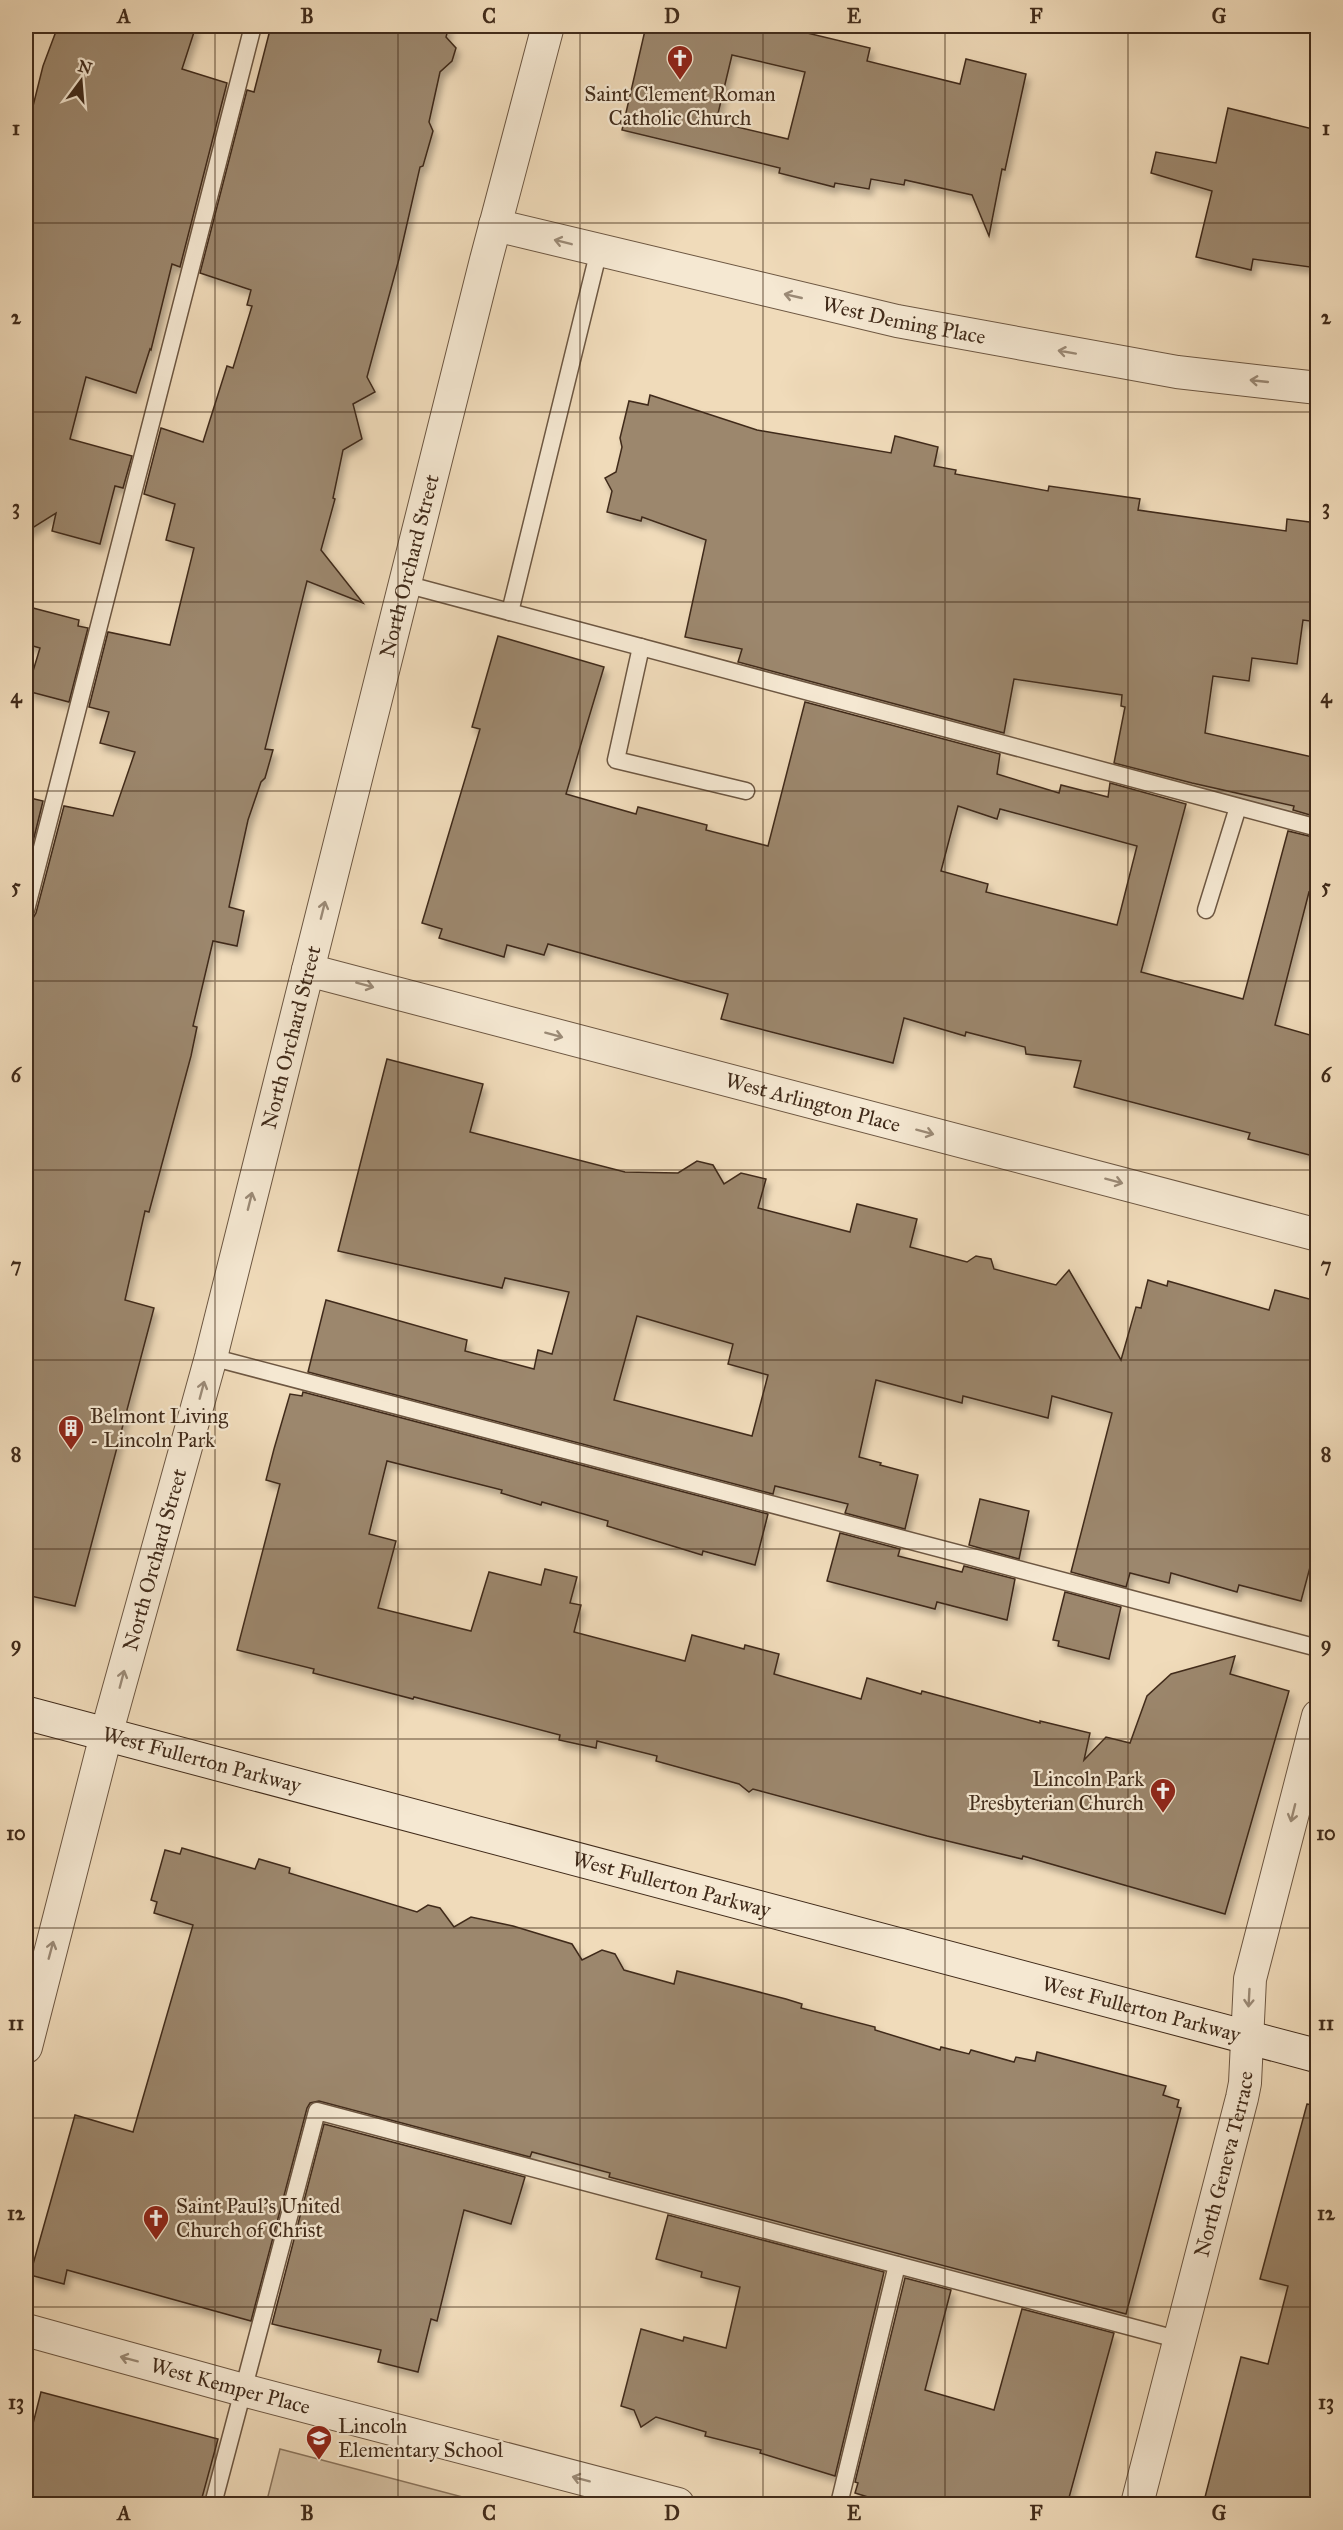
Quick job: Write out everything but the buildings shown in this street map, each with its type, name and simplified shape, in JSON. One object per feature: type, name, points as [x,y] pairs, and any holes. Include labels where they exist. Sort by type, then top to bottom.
[{"type":"main road","name":"West Fullerton Parkway","points":[[26,1713],[1317,2056]]},
{"type":"street","name":"North Orchard Street","points":[[26,2047],[106,1735],[211,1358],[495,225],[549,26]]},
{"type":"street","name":"West Deming Place","points":[[495,225],[897,321],[1177,372],[1317,388]]},
{"type":"street","name":"West Arlington Place","points":[[308,970],[1317,1235]]},
{"type":"street","name":"North Geneva Terrace","points":[[1137,2505],[1242,2098],[1245,2083],[1250,1979],[1317,1716]]},
{"type":"street","name":"West Kemper Place","points":[[26,2330],[678,2505]]},
{"type":"lane","points":[[26,910],[253,26]]},
{"type":"lane","points":[[510,612],[599,250]]},
{"type":"lane","points":[[405,584],[1317,828]]},
{"type":"lane","points":[[640,647],[616,760],[746,791]]},
{"type":"lane","points":[[1206,910],[1238,807]]},
{"type":"lane","points":[[211,1358],[1317,1648]]},
{"type":"lane","points":[[213,2505],[317,2111],[1180,2340]]},
{"type":"lane","points":[[839,2505],[897,2265]]},
{"type":"shaded area","points":[[280,2449],[474,2500],[473,2504],[266,2504]]},
{"type":"place","name":"Saint Clement Roman Catholic Church","points":[[680,81]]},
{"type":"place","name":"Belmont Living - Lincoln Park","points":[[71,1451]]},
{"type":"place","name":"Lincoln Park Presbyterian Church","points":[[1163,1814]]},
{"type":"place","name":"Saint Paul's United Church of Christ","points":[[156,2241]]},
{"type":"place","name":"Lincoln Elementary School","points":[[319,2461]]}]
